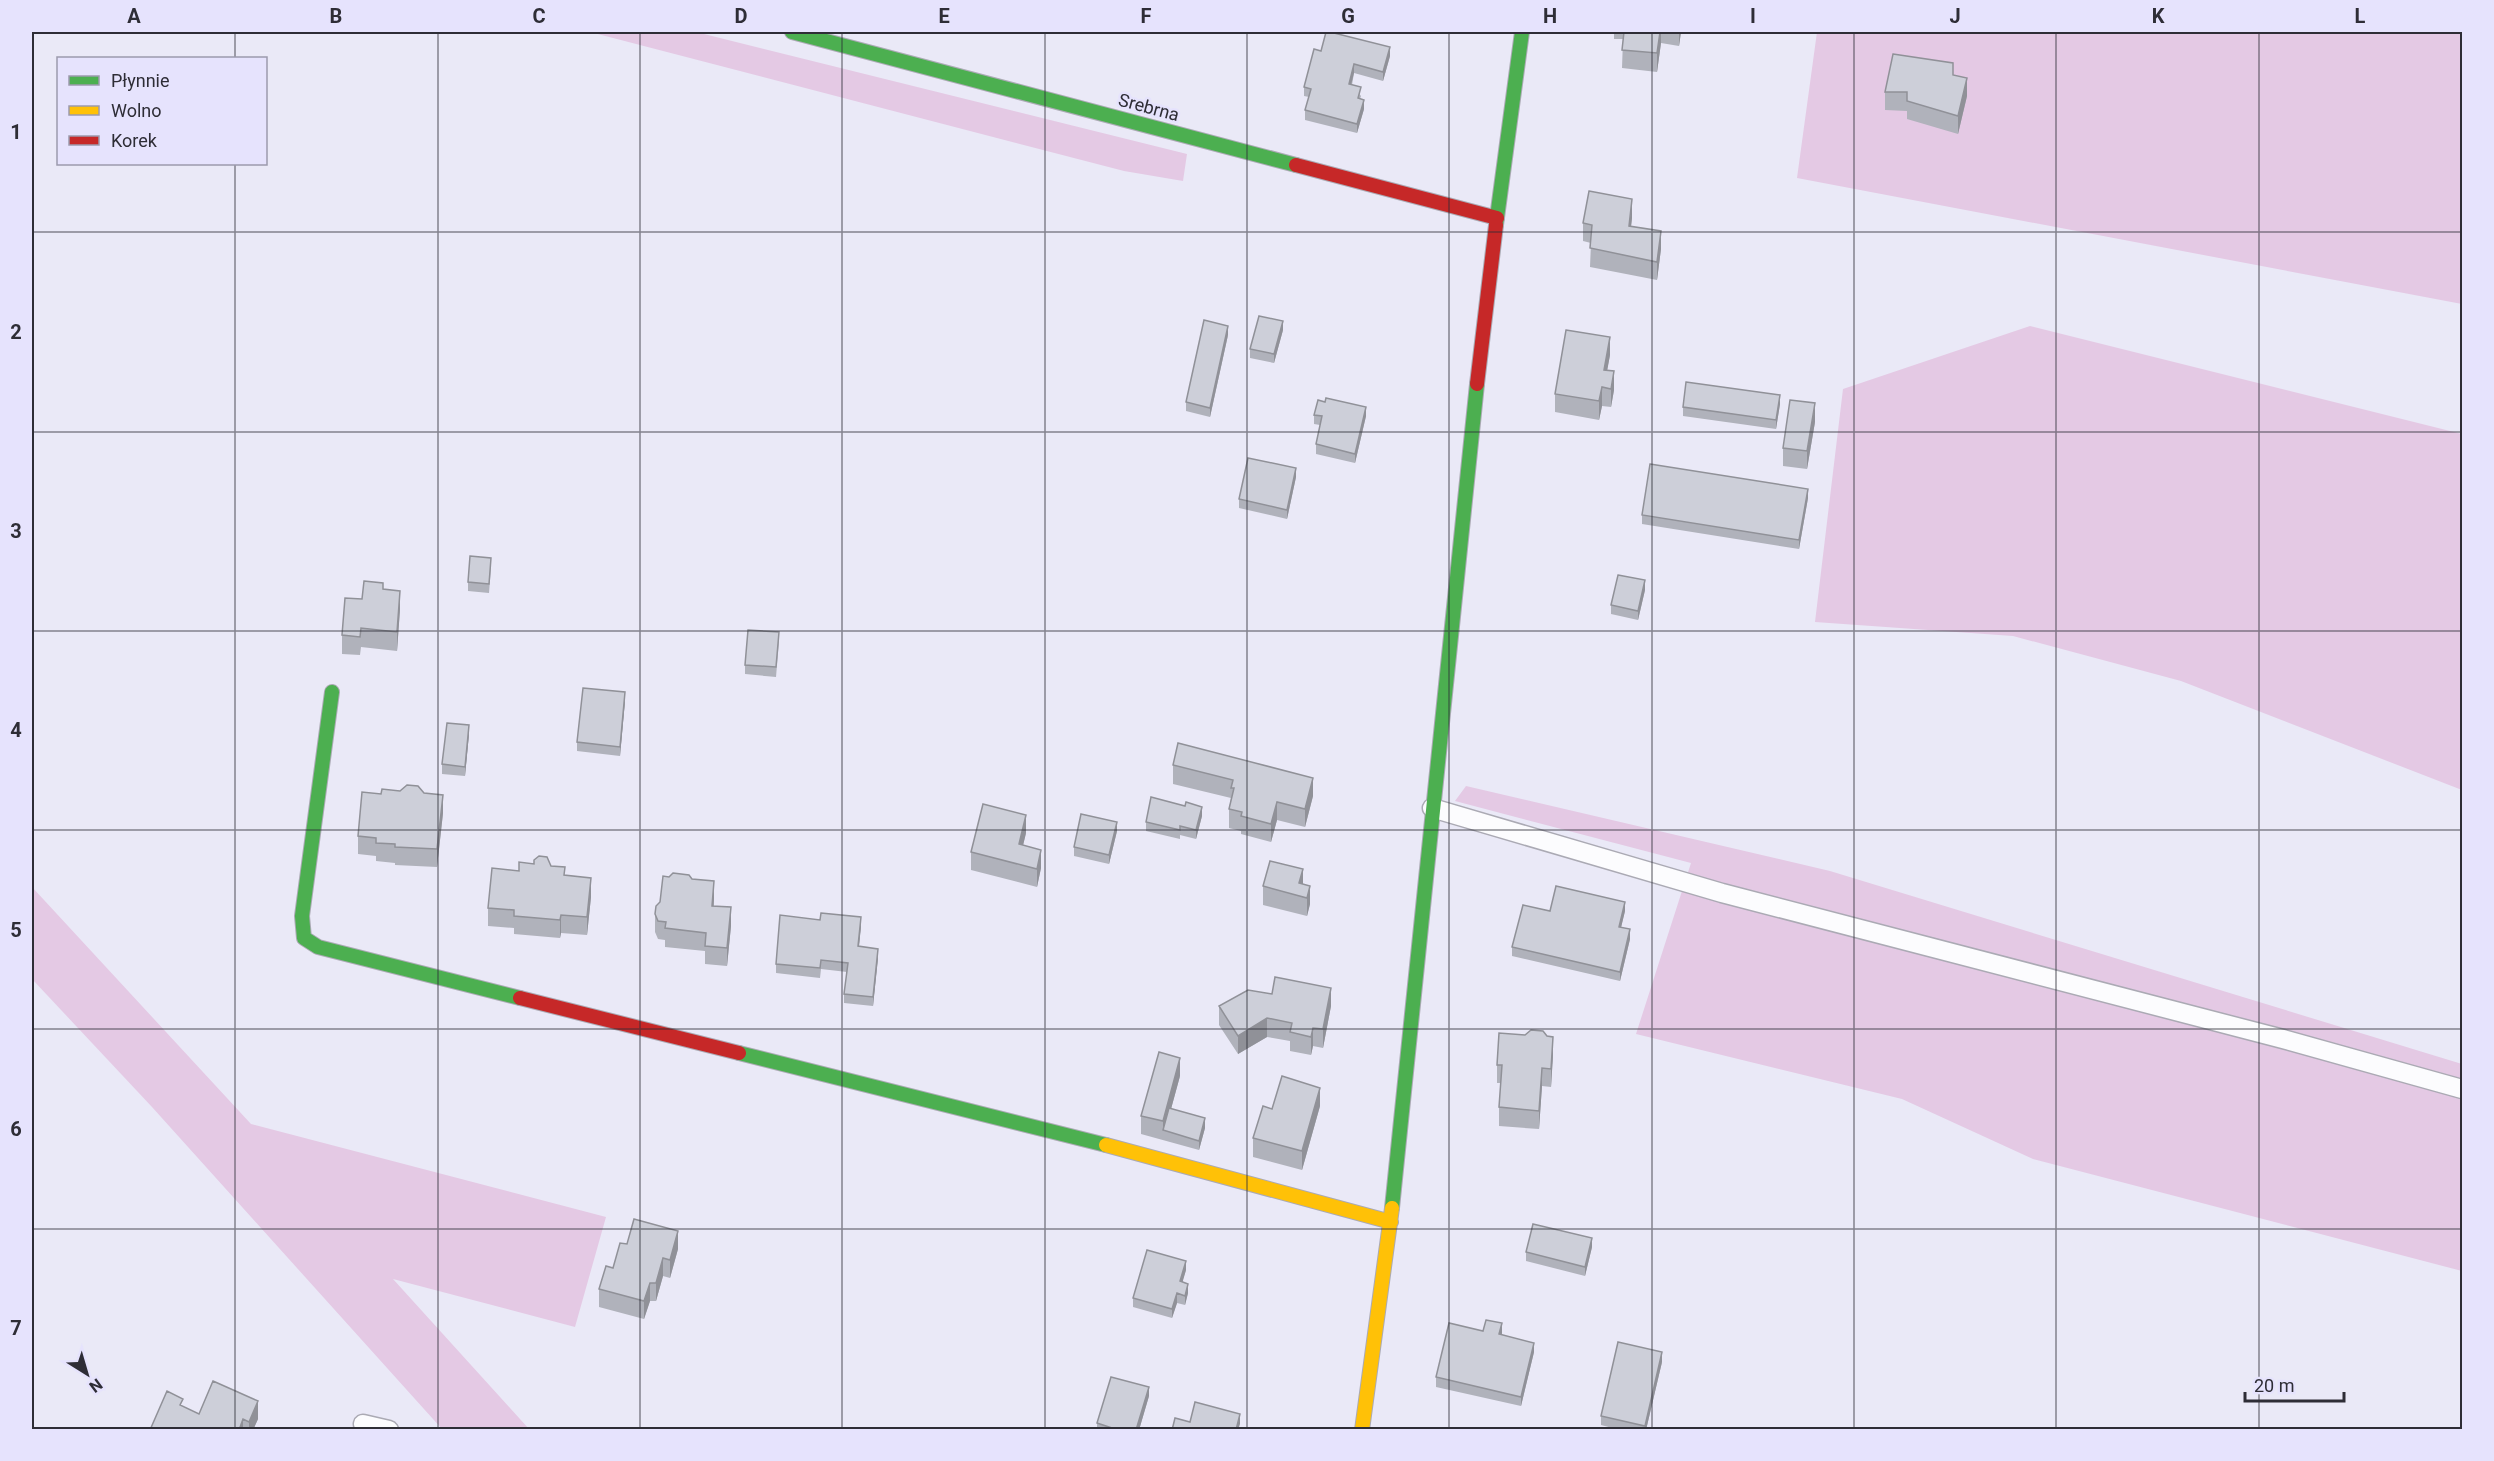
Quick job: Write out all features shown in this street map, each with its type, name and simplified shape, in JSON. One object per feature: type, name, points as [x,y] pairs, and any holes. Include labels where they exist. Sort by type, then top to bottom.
[{"type":"street","name":"Srebrna","points":[[792,32],[1497,218]]},
{"type":"street","points":[[1362,1430],[1391,1222],[1432,808],[1497,218],[1522,32]]},
{"type":"street","points":[[332,692],[302,916],[304,938],[318,946],[1127,1150],[1391,1222]]},
{"type":"lane","points":[[1432,808],[1722,893],[2283,1039],[2463,1089]]},
{"type":"lane","points":[[363,1424],[389,1430]]},
{"type":"shaded area","points":[[590,32],[696,32],[1187,154],[1183,181],[1124,171]]},
{"type":"shaded area","points":[[1817,32],[2462,32],[2462,304],[1797,178]]},
{"type":"shaded area","points":[[2030,326],[2462,434],[2462,790],[2181,681],[2013,636],[1815,622],[1843,389]]},
{"type":"shaded area","points":[[1466,786],[1830,871],[2462,1064],[2462,1271],[2033,1159],[1902,1099],[1636,1034],[1691,863],[1455,801]]},
{"type":"shaded area","points":[[32,887],[251,1124],[606,1217],[575,1327],[393,1279],[529,1429],[442,1429],[152,1107],[32,979]]},
{"type":"building","points":[[1326,32],[1390,47],[1383,72],[1354,64],[1349,84],[1361,87],[1358,98],[1364,100],[1357,124],[1305,110],[1311,89],[1304,87],[1314,49],[1321,51]]},
{"type":"building","points":[[1624,32],[1660,32],[1657,53],[1622,50]]},
{"type":"building","points":[[1893,54],[1953,63],[1953,75],[1967,78],[1958,116],[1907,101],[1907,92],[1885,92]]},
{"type":"building","points":[[1589,191],[1632,199],[1629,226],[1661,231],[1657,262],[1590,248],[1592,225],[1583,223]]},
{"type":"building","points":[[1259,316],[1283,321],[1274,354],[1250,349]]},
{"type":"building","points":[[1204,320],[1228,326],[1210,408],[1186,402]]},
{"type":"building","points":[[1566,330],[1610,337],[1604,370],[1614,371],[1611,389],[1602,387],[1599,401],[1555,394]]},
{"type":"building","points":[[1686,382],[1780,395],[1776,420],[1683,407]]},
{"type":"building","points":[[1326,398],[1366,407],[1355,454],[1316,444],[1322,416],[1314,415],[1318,400],[1325,402]]},
{"type":"building","points":[[1790,400],[1815,403],[1807,451],[1783,448]]},
{"type":"building","points":[[1248,458],[1296,468],[1287,510],[1239,499]]},
{"type":"building","points":[[1650,464],[1808,489],[1799,540],[1642,515]]},
{"type":"building","points":[[470,556],[491,558],[489,584],[468,582]]},
{"type":"building","points":[[1618,575],[1645,580],[1638,611],[1611,605]]},
{"type":"building","points":[[364,581],[383,583],[383,589],[400,591],[397,632],[361,628],[360,637],[342,635],[345,598],[362,599]]},
{"type":"building","points":[[748,630],[779,632],[776,667],[745,665]]},
{"type":"building","points":[[583,688],[625,692],[620,747],[577,742]]},
{"type":"building","points":[[447,723],[469,725],[465,767],[442,764]]},
{"type":"building","points":[[1178,743],[1313,778],[1305,809],[1277,802],[1271,824],[1241,816],[1242,812],[1229,809],[1234,788],[1231,788],[1233,780],[1173,765]]},
{"type":"building","points":[[407,785],[418,786],[424,793],[443,795],[437,849],[395,847],[395,844],[376,843],[376,838],[358,836],[362,792],[381,794],[382,789],[400,791]]},
{"type":"building","points":[[1151,797],[1185,806],[1186,802],[1202,807],[1196,830],[1180,826],[1180,830],[1146,822]]},
{"type":"building","points":[[983,804],[1026,815],[1019,844],[1041,850],[1037,869],[971,852]]},
{"type":"building","points":[[1081,814],[1117,822],[1109,855],[1074,847]]},
{"type":"building","points":[[539,856],[547,857],[551,866],[565,867],[564,875],[591,878],[587,917],[561,915],[560,920],[514,916],[514,910],[488,908],[492,868],[519,871],[519,862],[534,864],[534,860]]},
{"type":"building","points":[[1270,861],[1303,869],[1299,883],[1310,886],[1307,898],[1263,886]]},
{"type":"building","points":[[673,873],[689,875],[692,879],[714,881],[712,906],[731,907],[727,948],[705,946],[706,933],[665,928],[666,922],[658,921],[655,914],[656,906],[660,902],[663,876],[669,877]]},
{"type":"building","points":[[1556,886],[1625,902],[1619,927],[1630,929],[1620,972],[1512,947],[1523,905],[1550,911]]},
{"type":"building","points":[[821,913],[861,917],[858,946],[878,949],[873,997],[844,994],[848,963],[821,960],[820,968],[776,964],[780,915],[820,920]]},
{"type":"building","points":[[1275,977],[1331,988],[1323,1029],[1313,1028],[1311,1037],[1290,1032],[1292,1023],[1267,1018],[1238,1036],[1219,1006],[1248,990],[1272,994]]},
{"type":"building","points":[[1531,1030],[1543,1031],[1547,1036],[1553,1037],[1551,1069],[1542,1068],[1539,1111],[1499,1107],[1502,1065],[1497,1065],[1499,1033],[1525,1035]]},
{"type":"building","points":[[1159,1052],[1180,1058],[1163,1121],[1141,1116]]},
{"type":"building","points":[[1282,1076],[1320,1088],[1302,1151],[1253,1138],[1263,1106],[1272,1109]]},
{"type":"building","points":[[1169,1108],[1205,1118],[1199,1141],[1163,1130]]},
{"type":"building","points":[[634,1219],[678,1231],[670,1260],[663,1258],[656,1283],[650,1283],[644,1301],[599,1289],[606,1266],[613,1268],[620,1243],[627,1244]]},
{"type":"building","points":[[1533,1224],[1592,1238],[1585,1267],[1526,1252]]},
{"type":"building","points":[[1147,1250],[1186,1261],[1180,1281],[1188,1284],[1185,1296],[1177,1293],[1172,1309],[1133,1298]]},
{"type":"building","points":[[1486,1320],[1502,1323],[1499,1334],[1534,1343],[1521,1397],[1436,1377],[1449,1323],[1483,1331]]},
{"type":"building","points":[[1618,1342],[1662,1352],[1645,1426],[1601,1416]]},
{"type":"building","points":[[1111,1377],[1149,1387],[1136,1430],[1118,1430],[1097,1423]]},
{"type":"building","points":[[213,1381],[258,1401],[249,1422],[243,1419],[239,1430],[150,1430],[167,1391],[183,1399],[180,1405],[199,1414]]},
{"type":"building","points":[[1195,1402],[1240,1414],[1236,1430],[1172,1430],[1175,1418],[1190,1422]]},
{"type":"traffic: fast","points":[[792,32],[1296,165]]},
{"type":"traffic: fast","points":[[1496,225],[1522,32]]},
{"type":"traffic: fast","points":[[1392,1208],[1477,384]]},
{"type":"traffic: fast","points":[[332,692],[302,916],[304,938],[318,947],[520,998]]},
{"type":"traffic: fast","points":[[739,1053],[1106,1145]]},
{"type":"traffic: slow","points":[[1106,1145],[1391,1222]]},
{"type":"traffic: slow","points":[[1362,1430],[1392,1208]]},
{"type":"traffic: jam","points":[[1296,165],[1497,218]]},
{"type":"traffic: jam","points":[[1477,384],[1496,225]]},
{"type":"traffic: jam","points":[[520,998],[739,1053]]}]
